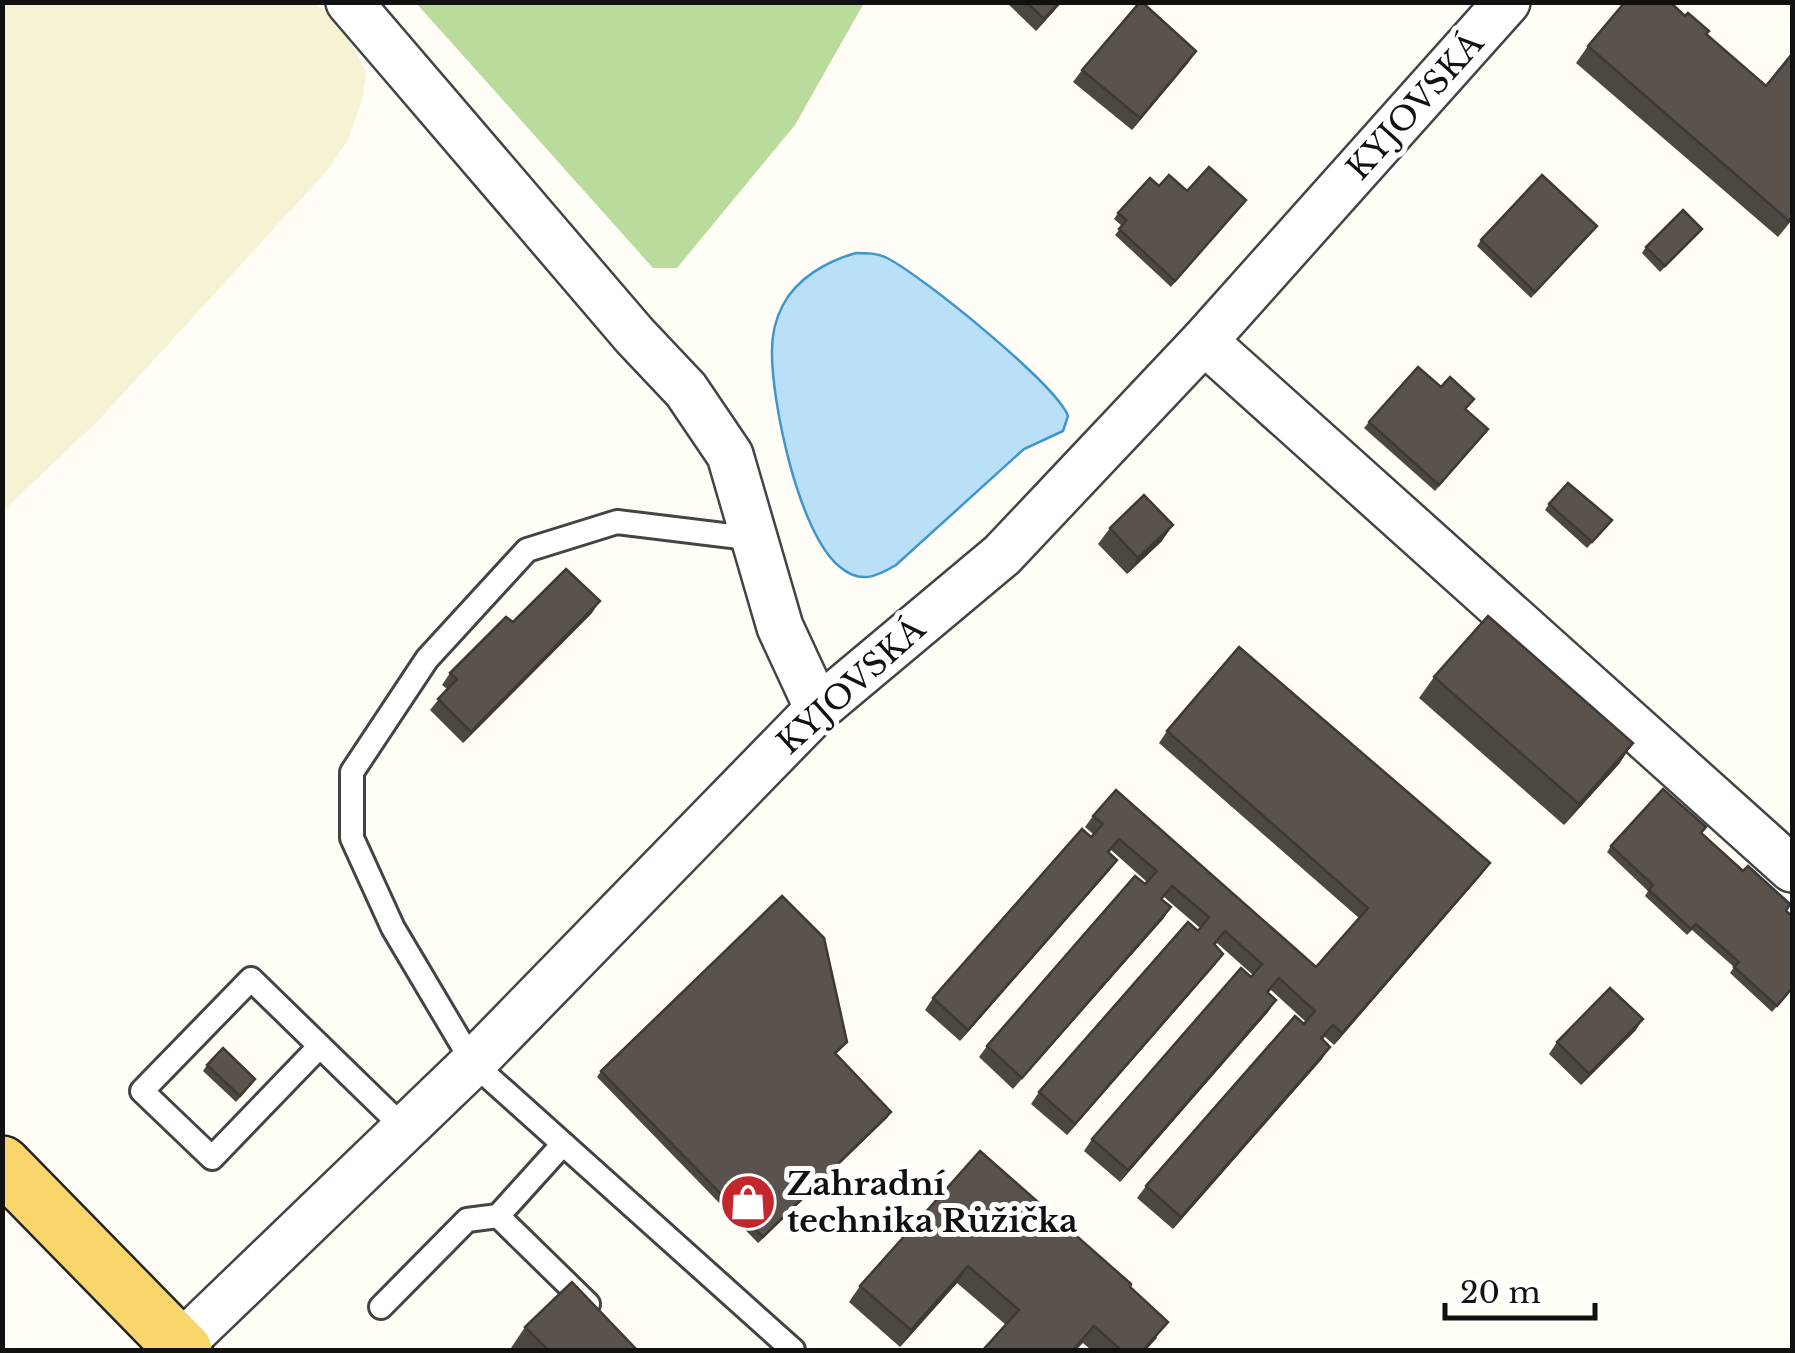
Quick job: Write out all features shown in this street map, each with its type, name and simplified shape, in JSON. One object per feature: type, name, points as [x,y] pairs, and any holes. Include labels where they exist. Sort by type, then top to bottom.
[{"type":"main road","points":[[2,1164],[180,1349]]},
{"type":"street","points":[[349,2],[635,336],[686,390],[730,454],[780,627],[818,709]]},
{"type":"street","name":"KYJOVSKÁ","points":[[180,1349],[473,1064],[818,709],[1002,555],[1204,341],[1507,2]]},
{"type":"street","points":[[1204,341],[1792,869]]},
{"type":"lane","points":[[756,539],[617,522],[527,550],[426,659],[352,772],[352,838],[393,928],[473,1064],[793,1350]]},
{"type":"lane","points":[[320,1046],[212,1158],[142,1092],[251,979],[406,1128]]},
{"type":"lane","points":[[381,1308],[467,1220],[498,1216],[563,1144]]},
{"type":"lane","points":[[498,1216],[608,1324]]},
{"type":"shaded area","points":[[3,3],[315,3],[345,31],[366,72],[363,97],[348,140],[326,172],[97,422],[3,511]]},
{"type":"green space","points":[[416,3],[864,3],[795,125],[677,268],[653,268]]},
{"type":"water","points":[[856,253],[887,258],[928,285],[1014,356],[1068,416],[1063,431],[1024,449],[896,565],[868,577],[854,576],[840,567],[825,551],[812,527],[782,433],[772,350],[778,315],[789,295],[824,266]]},
{"type":"building","points":[[1026,2],[1059,2],[1044,19]]},
{"type":"building","points":[[1140,2],[1196,51],[1140,118],[1082,70]]},
{"type":"building","points":[[1625,2],[1670,2],[1709,31],[1706,34],[1766,86],[1792,54],[1789,221],[1588,46]]},
{"type":"building","points":[[1209,167],[1246,200],[1175,281],[1119,229],[1127,220],[1118,213],[1150,178],[1159,186],[1169,175],[1187,191]]},
{"type":"building","points":[[1542,175],[1597,226],[1535,292],[1481,240]]},
{"type":"building","points":[[1683,210],[1702,229],[1665,266],[1646,247]]},
{"type":"building","points":[[1418,367],[1441,387],[1450,377],[1474,399],[1465,409],[1488,429],[1439,485],[1369,422]]},
{"type":"building","points":[[1568,483],[1612,520],[1592,542],[1549,504]]},
{"type":"building","points":[[1144,495],[1173,525],[1138,558],[1110,528]]},
{"type":"building","points":[[566,569],[600,601],[471,732],[438,699],[457,679],[450,673],[506,617],[513,622]]},
{"type":"building","points":[[1488,616],[1633,743],[1579,804],[1434,677]]},
{"type":"building","points":[[1239,647],[1490,863],[1342,1033],[1333,1025],[1321,1038],[1330,1047],[1181,1217],[1146,1186],[1295,1016],[1304,1024],[1315,1011],[1279,978],[1267,992],[1276,1000],[1128,1170],[1092,1139],[1241,968],[1251,977],[1262,964],[1225,931],[1214,944],[1223,954],[1075,1124],[1039,1092],[1188,922],[1198,931],[1209,917],[1172,886],[1161,899],[1171,907],[1022,1078],[987,1046],[1135,876],[1145,884],[1157,871],[1119,839],[1108,852],[1117,860],[968,1030],[933,998],[1082,829],[1091,837],[1103,824],[1093,816],[1116,790],[1316,967],[1368,908],[1167,731]]},
{"type":"building","points":[[1663,789],[1706,827],[1701,833],[1743,871],[1748,866],[1790,904],[1786,911],[1792,916],[1792,988],[1777,1006],[1734,967],[1739,962],[1696,924],[1691,929],[1649,890],[1653,885],[1611,846]]},
{"type":"building","points":[[782,896],[824,938],[847,1042],[835,1053],[891,1112],[763,1237],[601,1071]]},
{"type":"building","points":[[1610,988],[1643,1019],[1589,1074],[1557,1042]]},
{"type":"building","points":[[223,1048],[255,1079],[240,1096],[207,1065]]},
{"type":"building","points":[[980,1151],[1131,1284],[1168,1322],[1143,1350],[1121,1350],[1094,1326],[1073,1350],[983,1350],[1019,1310],[968,1266],[911,1330],[860,1286]]},
{"type":"building","points":[[572,1282],[637,1350],[545,1350],[525,1327]]},
{"type":"place","name":"Zahradní technika Růžička","points":[[748,1202]]}]
